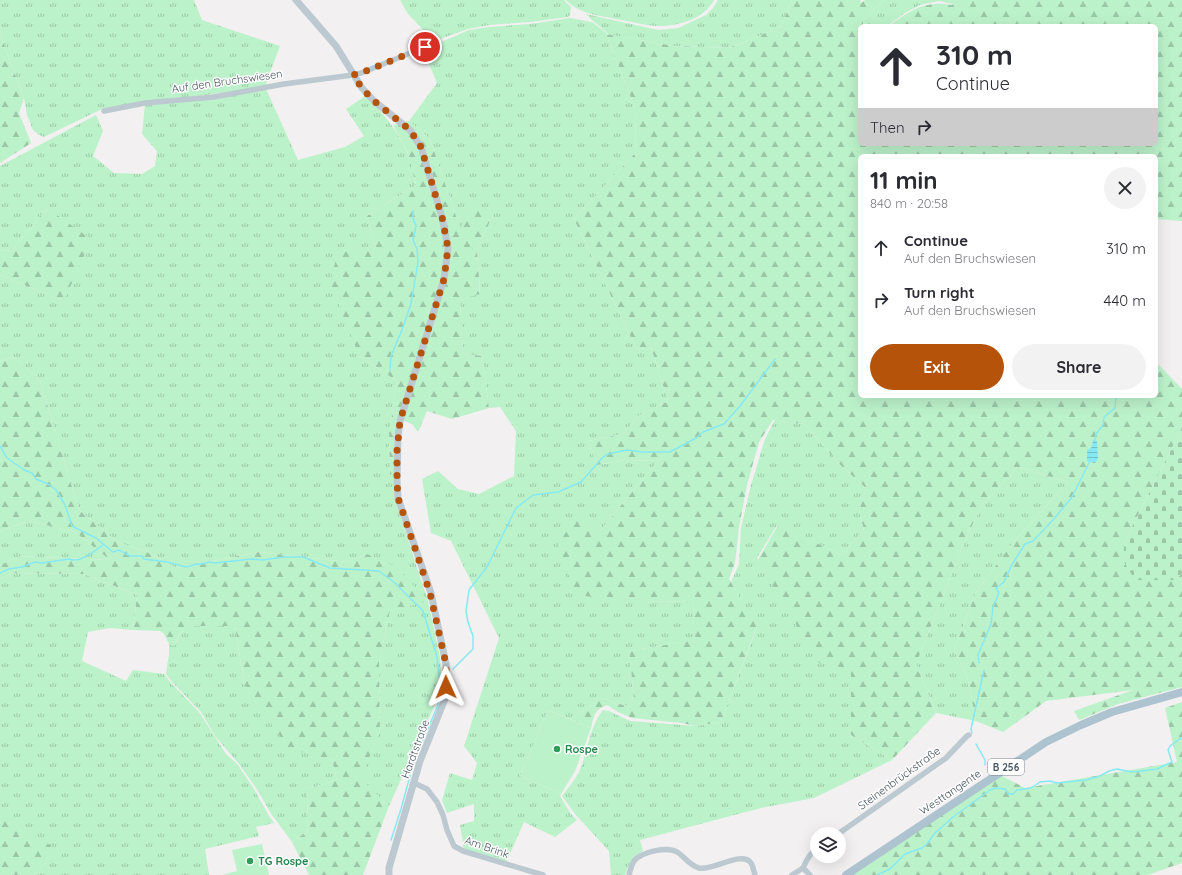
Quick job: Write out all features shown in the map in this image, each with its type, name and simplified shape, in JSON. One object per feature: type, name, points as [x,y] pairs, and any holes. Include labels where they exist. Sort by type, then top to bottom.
[{"type":"main road","name":"Westtangente","points":[[846,875],[1046,742],[1080,725],[1112,712],[1182,692]]},
{"type":"street","points":[[296,0],[336,46],[353,75]]},
{"type":"street","name":"Auf den Bruchswiesen","points":[[104,111],[145,103],[214,97],[284,84],[353,75],[425,47]]},
{"type":"street","name":"Hardtstraße","points":[[353,75],[374,101],[410,130],[421,147],[442,217],[448,248],[444,279],[400,421],[397,451],[398,498],[430,593],[446,664],[447,681],[443,706],[420,761],[389,868],[389,875]]},
{"type":"street","name":"Steinenbrückstraße","points":[[846,828],[946,758],[969,735]]},
{"type":"street","name":"Am Brink","points":[[414,783],[427,789],[437,802],[454,846],[463,851],[543,875]]},
{"type":"street","points":[[628,875],[634,860],[643,854],[667,848],[676,852],[689,863],[698,868],[707,869],[739,858],[746,860],[751,863],[755,875]]},
{"type":"street","points":[[792,875],[802,868],[810,855]]},
{"type":"street","points":[[802,868],[810,875]]},
{"type":"green space","points":[[0,0],[194,0],[202,20],[280,46],[265,86],[102,109],[44,137],[33,130],[27,115],[24,98],[0,34]]},
{"type":"green space","points":[[400,0],[564,0],[571,7],[570,15],[568,17],[489,25],[468,29],[434,41],[408,14]]},
{"type":"green space","points":[[566,0],[714,0],[710,7],[697,17],[675,25],[654,26],[589,13],[571,5]]},
{"type":"green space","points":[[718,0],[792,0],[781,27],[729,48],[675,46],[610,35],[586,14],[658,30],[678,28],[706,15]]},
{"type":"green space","points":[[792,0],[860,0],[861,3],[865,0],[884,0],[863,21],[863,24],[858,24],[858,146],[1158,146],[1158,24],[892,24],[911,11],[926,5],[952,5],[957,0],[1182,0],[1182,221],[1158,219],[1158,154],[858,154],[858,398],[1158,398],[1158,364],[1182,389],[1181,430],[1124,543],[1124,562],[1173,580],[1182,574],[1182,687],[1118,704],[1079,720],[1074,711],[1133,690],[1046,701],[1003,732],[976,721],[967,676],[954,650],[976,592],[1012,544],[1068,482],[1018,467],[982,505],[966,538],[916,664],[936,713],[892,760],[851,735],[851,669],[819,663],[758,560],[778,525],[842,555],[864,530],[859,511],[866,488],[837,462],[805,424],[773,420],[759,442],[747,485],[739,527],[735,563],[729,579],[757,626],[721,722],[695,726],[682,723],[632,718],[607,705],[597,711],[591,728],[570,719],[603,698],[626,706],[634,698],[629,651],[695,640],[693,602],[639,601],[574,595],[558,544],[576,518],[600,531],[658,461],[625,460],[597,465],[588,441],[623,434],[638,416],[668,401],[651,347],[637,350],[574,219],[636,152],[635,108],[606,34],[675,46],[729,48],[781,27]]},
{"type":"green space","points":[[884,0],[957,0],[953,4],[939,1],[920,5],[905,13],[890,24],[863,24],[863,21]]},
{"type":"green space","points":[[570,18],[592,22],[608,34],[606,34],[635,108],[636,152],[574,219],[637,350],[651,347],[668,401],[638,416],[623,434],[588,441],[597,465],[625,460],[658,461],[600,531],[639,601],[693,602],[696,640],[629,651],[634,698],[626,706],[603,698],[570,719],[548,710],[520,776],[561,794],[560,796],[571,814],[577,820],[555,837],[524,822],[506,863],[464,849],[460,825],[474,821],[474,804],[447,813],[442,800],[450,773],[472,780],[477,763],[464,746],[499,638],[451,541],[431,533],[422,479],[438,471],[458,489],[479,494],[514,476],[516,431],[500,407],[489,408],[482,356],[463,354],[460,299],[480,293],[477,249],[492,217],[460,228],[430,139],[409,121],[437,83],[423,50],[469,30],[530,24]]},
{"type":"green space","points":[[0,34],[24,98],[19,113],[31,143],[0,163]]},
{"type":"green space","points":[[266,89],[298,160],[345,147],[364,136],[346,109],[365,96],[384,115],[399,136],[409,156],[416,185],[367,216],[376,249],[359,356],[397,381],[389,433],[390,475],[394,473],[395,495],[428,601],[440,657],[442,689],[389,806],[360,779],[380,730],[379,663],[390,611],[427,600],[367,554],[348,562],[259,552],[176,568],[145,551],[119,543],[79,510],[40,381],[14,357],[0,361],[0,275],[63,301],[47,208],[11,252],[0,249],[0,166],[96,115],[103,131],[93,156],[114,173],[142,174],[155,166],[157,151],[142,134],[145,104]]},
{"type":"green space","points":[[409,121],[430,139],[460,228],[476,203],[492,217],[477,249],[480,294],[460,299],[463,354],[482,356],[489,408],[452,419],[427,411],[418,432],[412,424],[397,418],[394,437],[394,473],[390,475],[389,433],[397,381],[359,356],[330,282],[338,252],[376,249],[367,216],[416,185],[408,153],[393,125]]},
{"type":"green space","points":[[47,208],[91,239],[63,301],[0,275],[0,249],[11,252]]},
{"type":"green space","points":[[14,357],[40,381],[79,510],[119,543],[145,551],[176,568],[259,552],[348,562],[367,554],[396,567],[428,601],[390,611],[379,663],[380,730],[361,779],[389,806],[363,875],[309,875],[292,842],[308,831],[307,789],[337,780],[332,760],[289,749],[244,684],[235,626],[185,626],[174,646],[169,644],[164,634],[160,631],[133,630],[137,595],[84,574],[11,573],[0,579],[0,565],[20,556],[110,560],[75,532],[29,521],[0,531],[0,361]]},
{"type":"green space","points":[[775,420],[805,424],[837,462],[866,488],[859,511],[864,530],[842,555],[777,525],[757,558],[783,601],[851,669],[851,735],[892,760],[814,798],[761,808],[640,840],[643,851],[636,855],[631,861],[625,875],[611,875],[609,851],[575,814],[562,796],[579,772],[595,724],[603,710],[609,711],[630,721],[695,726],[721,722],[757,627],[731,582],[739,564],[741,528],[751,485],[765,439]]},
{"type":"green space","points":[[1182,424],[1182,574],[1173,580],[1135,580],[1124,562],[1124,543],[1181,430]]},
{"type":"green space","points":[[1018,467],[1068,482],[1012,544],[976,592],[954,650],[967,676],[976,721],[936,713],[916,664],[966,538],[982,505]]},
{"type":"green space","points":[[29,521],[75,532],[110,560],[20,556],[0,565],[0,531]]},
{"type":"green space","points":[[11,573],[84,574],[137,595],[133,630],[110,628],[88,632],[82,661],[126,681],[133,670],[164,674],[199,712],[226,754],[238,765],[274,823],[256,827],[259,836],[205,849],[209,875],[34,875],[49,859],[0,816],[0,579]]},
{"type":"green space","points":[[185,626],[235,626],[244,684],[289,748],[332,760],[337,780],[307,789],[308,831],[292,842],[272,815],[256,788],[239,764],[215,736],[201,712],[166,674],[169,644],[175,645]]},
{"type":"green space","points":[[1182,702],[1182,863],[1148,875],[850,875],[1000,775],[1025,788],[1177,762],[1165,708]]},
{"type":"green space","name":"Rospe","points":[[548,710],[591,728],[575,771],[561,794],[520,776]]},
{"type":"green space","points":[[0,816],[50,845],[49,859],[34,875],[0,875]]},
{"type":"green space","name":"TG Rospe","points":[[262,844],[269,875],[222,875],[237,871],[232,850]]},
{"type":"water","points":[[1093,439],[1097,441],[1098,459],[1095,463],[1087,461],[1087,450],[1092,447]]},
{"type":"waterway","points":[[390,370],[391,356],[411,304],[418,262],[417,249],[413,240],[416,226],[413,218],[413,211]]},
{"type":"waterway","points":[[453,669],[473,649],[473,636],[466,611],[469,590],[487,567],[516,508],[533,495],[558,492],[581,482],[602,458],[608,454],[627,450],[642,452],[670,452],[696,438],[703,432],[724,424],[740,406],[775,359]]},
{"type":"waterway","points":[[1095,440],[1096,434],[1103,425],[1104,417],[1115,408],[1116,398]]},
{"type":"waterway","points":[[0,446],[7,458],[24,470],[32,473],[36,479],[48,484],[56,490],[65,505],[72,526],[96,538],[113,552],[119,550],[130,556],[142,556],[144,559],[167,562],[186,567],[209,562],[214,563],[252,559],[262,560],[285,557],[303,557],[330,568],[379,571],[395,583],[423,611],[437,657],[440,684],[438,705],[414,761],[391,840]]},
{"type":"waterway","points":[[979,663],[978,655],[991,624],[993,607],[999,593],[996,588],[1004,582],[1011,566],[1025,544],[1033,541],[1072,497],[1090,461]]},
{"type":"waterway","points":[[0,573],[35,562],[42,563],[69,559],[77,560],[103,545]]},
{"type":"waterway","points":[[972,733],[971,729],[984,670]]},
{"type":"waterway","points":[[877,875],[890,869],[905,854],[922,848],[934,834],[953,817],[990,790],[995,788],[1005,789],[1009,794],[1013,794],[1017,790],[1031,788],[1040,782],[1050,781],[1057,783],[1086,780],[1117,769],[1132,772],[1157,769],[1172,762],[1168,750],[1170,746],[1182,737]]},
{"type":"waterway","points":[[976,744],[985,760],[985,765]]},
{"type":"place","name":"Rospe","points":[[557,749]]},
{"type":"place","name":"TG Rospe","points":[[250,861]]},
{"type":"route","points":[[425,47],[353,75],[374,101],[410,130],[421,147],[442,217],[448,248],[444,279],[400,421],[398,436],[397,481],[398,498],[430,593],[446,664],[446,687]]}]
